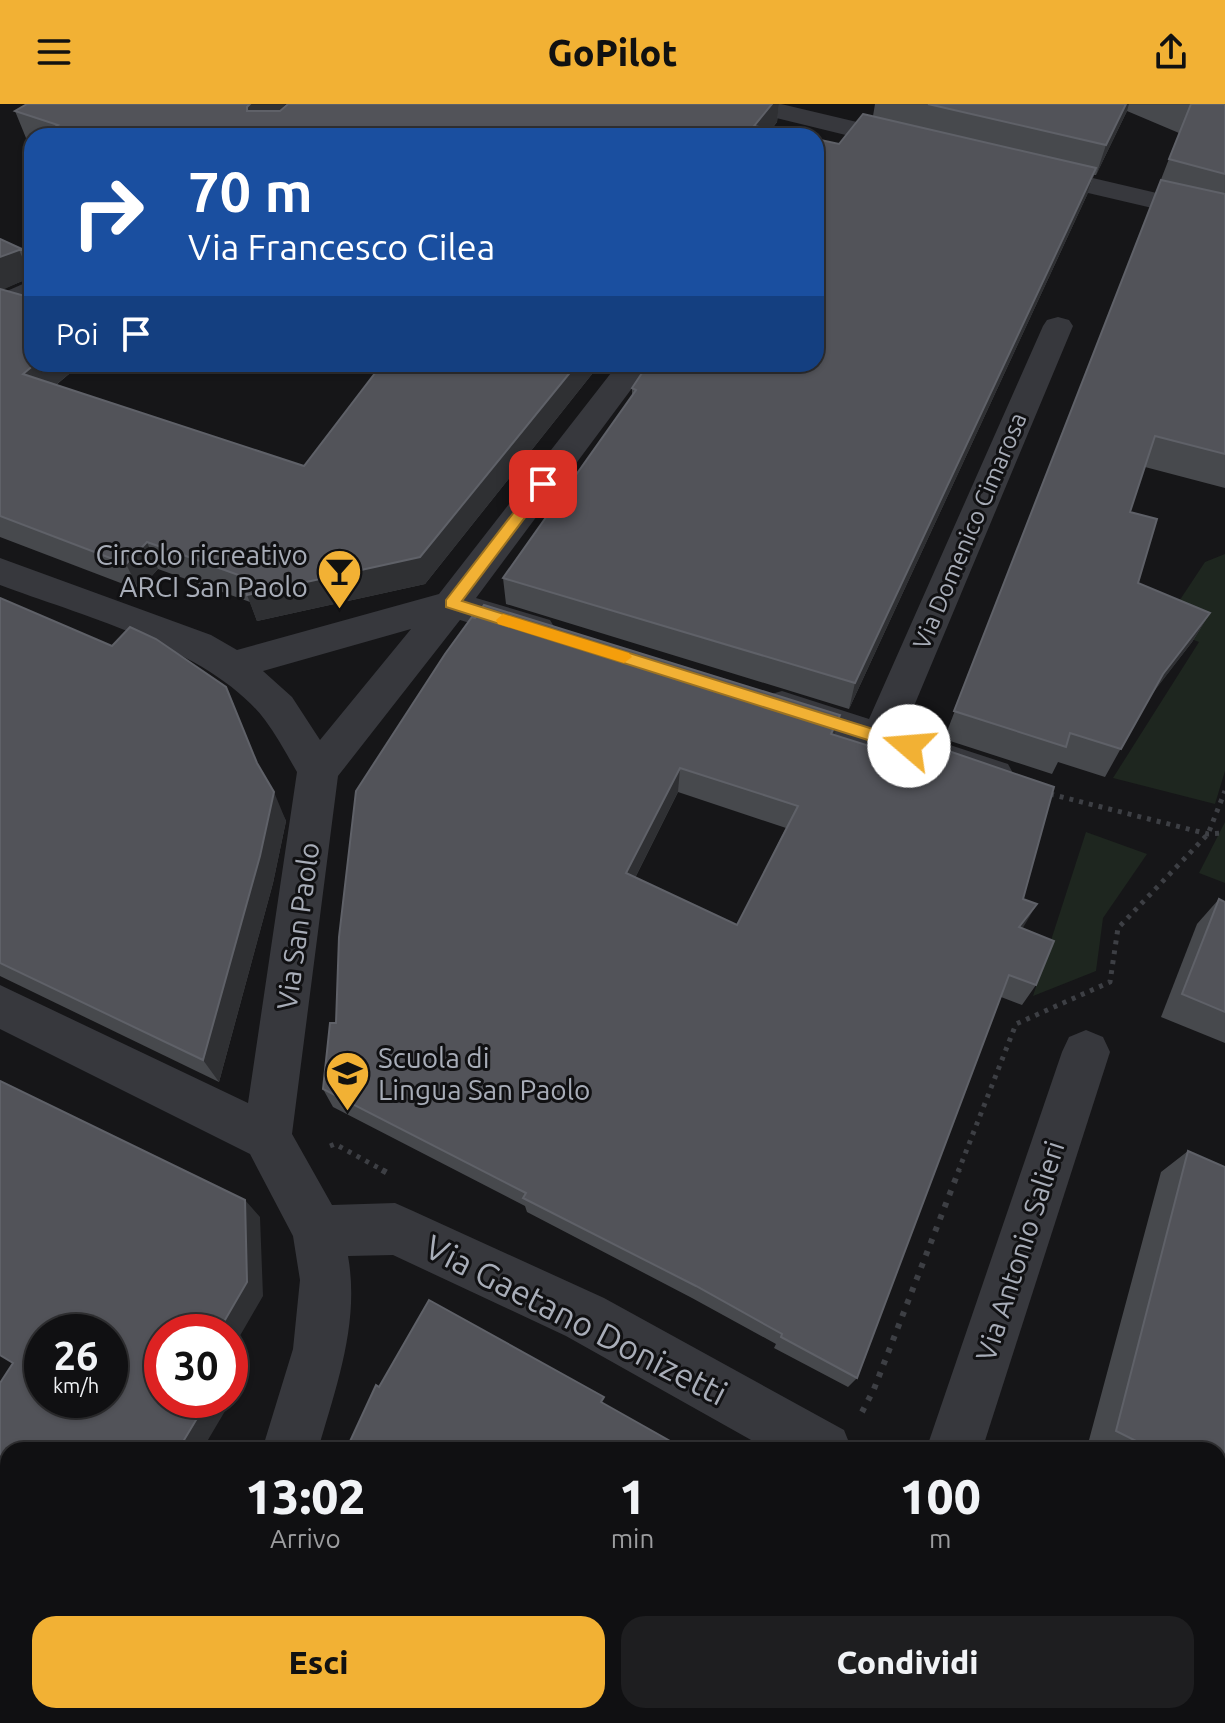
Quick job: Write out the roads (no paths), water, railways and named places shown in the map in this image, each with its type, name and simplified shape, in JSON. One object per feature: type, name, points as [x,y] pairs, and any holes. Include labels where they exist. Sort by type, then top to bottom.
[{"type":"street","points":[[749,104],[809,128]]},
{"type":"street","points":[[824,131],[939,150]]},
{"type":"street","points":[[1014,168],[1225,217]]},
{"type":"street","points":[[0,306],[24,293]]},
{"type":"street","name":"Via Domenico Cimarosa","points":[[881,737],[1058,326]]},
{"type":"street","points":[[0,571],[198,645],[232,666],[278,708],[318,771],[452,604],[628,372]]},
{"type":"street","points":[[232,666],[452,604],[570,640]]},
{"type":"street","points":[[748,695],[1050,794]]},
{"type":"street","name":"Via San Paolo","points":[[275,1152],[318,771]]},
{"type":"street","points":[[0,1006],[275,1152],[318,1231],[326,1280],[320,1349],[292,1442]]},
{"type":"street","name":"Via Antonio Salieri","points":[[957,1442],[1086,1052]]},
{"type":"street","name":"Via Gaetano Donizetti","points":[[318,1231],[395,1229],[841,1434]]},
{"type":"place","name":"Circolo ricreativo ARCI San Paolo","points":[[339,610]]},
{"type":"place","name":"Scuola di Lingua San Paolo","points":[[347,1113]]}]
